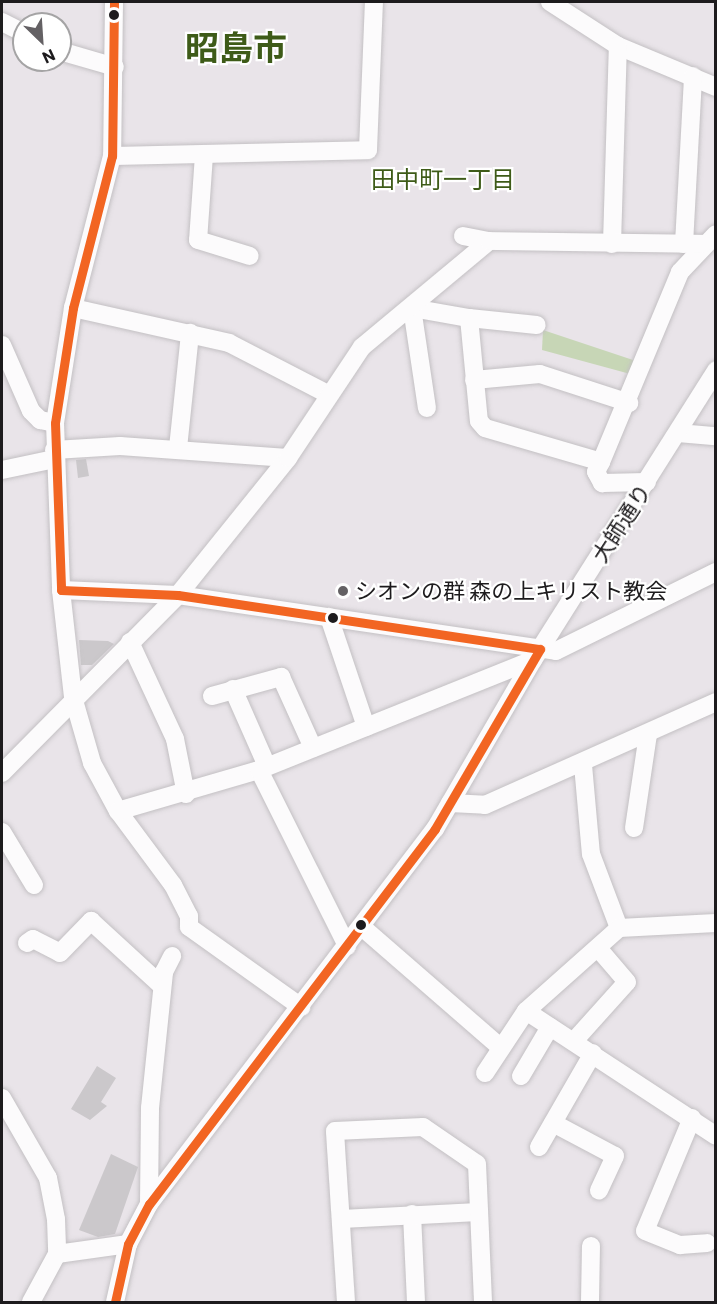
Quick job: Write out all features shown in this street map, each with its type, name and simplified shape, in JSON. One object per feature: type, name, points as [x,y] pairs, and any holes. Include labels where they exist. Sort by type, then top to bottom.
[{"type":"street","points":[[114,2],[115,67],[112,156],[73,308],[55,423],[54,454],[61,590],[74,697],[92,763],[118,811],[172,885],[189,916],[189,927],[301,1007]]},
{"type":"street","points":[[112,156],[368,150],[374,2]]},
{"type":"street","points":[[549,2],[618,46],[716,87]]},
{"type":"street","points":[[612,244],[618,46]]},
{"type":"street","points":[[72,54],[115,67]]},
{"type":"street","points":[[684,244],[693,76]]},
{"type":"street","points":[[204,155],[198,240],[250,256]]},
{"type":"street","points":[[463,236],[489,241],[612,244],[684,244],[709,239]]},
{"type":"street","points":[[647,482],[602,483],[596,472],[629,403],[663,309],[680,272],[709,239]]},
{"type":"street","points":[[2,772],[74,697],[178,595],[288,458],[328,394],[362,347],[412,308],[489,241]]},
{"type":"street","points":[[73,308],[229,343],[328,394]]},
{"type":"street","points":[[412,308],[469,318],[537,325]]},
{"type":"street","points":[[412,308],[427,408]]},
{"type":"street","points":[[469,318],[474,380],[485,428],[601,462]]},
{"type":"street","points":[[178,448],[190,333]]},
{"type":"street","points":[[2,345],[31,411],[40,420],[55,423]]},
{"type":"street","name":"大師通り","points":[[115,1302],[128,1245],[148,1204],[362,927],[450,803],[537,654],[716,370]]},
{"type":"street","points":[[474,380],[540,374],[629,403]]},
{"type":"street","points":[[678,433],[716,436]]},
{"type":"street","points":[[2,470],[54,454],[178,448],[288,458]]},
{"type":"street","points":[[118,811],[186,794],[263,768],[537,654],[572,646],[716,572]]},
{"type":"street","points":[[61,590],[178,595],[329,617],[537,654]]},
{"type":"street","points":[[329,617],[366,727]]},
{"type":"street","points":[[130,642],[175,739],[186,794]]},
{"type":"street","points":[[212,696],[282,676],[313,748]]},
{"type":"street","points":[[233,689],[263,768],[346,946]]},
{"type":"street","points":[[450,803],[485,805],[583,765],[716,702]]},
{"type":"street","points":[[634,828],[648,734]]},
{"type":"street","points":[[583,765],[591,854],[619,928]]},
{"type":"street","points":[[2,832],[34,885]]},
{"type":"street","points":[[27,943],[33,939],[60,952],[91,921],[162,986]]},
{"type":"street","points":[[485,1073],[526,1011],[619,928],[716,923]]},
{"type":"street","points":[[362,927],[501,1048]]},
{"type":"street","points":[[574,1041],[627,982],[598,948]]},
{"type":"street","points":[[148,1204],[150,1108],[162,986],[172,956]]},
{"type":"street","points":[[526,1011],[692,1118],[716,1136]]},
{"type":"street","points":[[521,1076],[550,1027]]},
{"type":"street","points":[[539,1147],[593,1053]]},
{"type":"street","points":[[2,1098],[48,1178],[57,1254],[31,1302]]},
{"type":"street","points":[[692,1118],[645,1232],[680,1245],[707,1243]]},
{"type":"street","points":[[553,1123],[615,1156],[599,1191]]},
{"type":"street","points":[[346,1302],[336,1131],[423,1127],[477,1164],[483,1302]]},
{"type":"street","points":[[340,1219],[479,1212]]},
{"type":"street","points":[[412,1214],[416,1302]]},
{"type":"street","points":[[57,1254],[128,1245]]},
{"type":"street","points":[[591,1246],[591,1302]]},
{"type":"green space","points":[[543,330],[639,362],[634,375],[542,350]]},
{"type":"building","points":[[86,459],[89,476],[78,478],[76,460]]},
{"type":"building","points":[[79,640],[108,641],[114,644],[92,665],[81,665]]},
{"type":"building","points":[[97,1066],[116,1078],[101,1102],[107,1106],[90,1120],[71,1109]]},
{"type":"building","points":[[111,1154],[138,1167],[115,1234],[98,1237],[79,1230]]},
{"type":"transit line","points":[[114,2],[112,156],[73,308],[55,423],[61,590],[178,595],[540,649],[435,829],[149,1204],[128,1244],[115,1302]]},
{"type":"place","name":"シオンの群 森の上キリスト教会","points":[[343,591]]},
{"type":"district","name":"昭島市","points":[[236,47]]},
{"type":"district","name":"田中町一丁目","points":[[443,179]]}]
